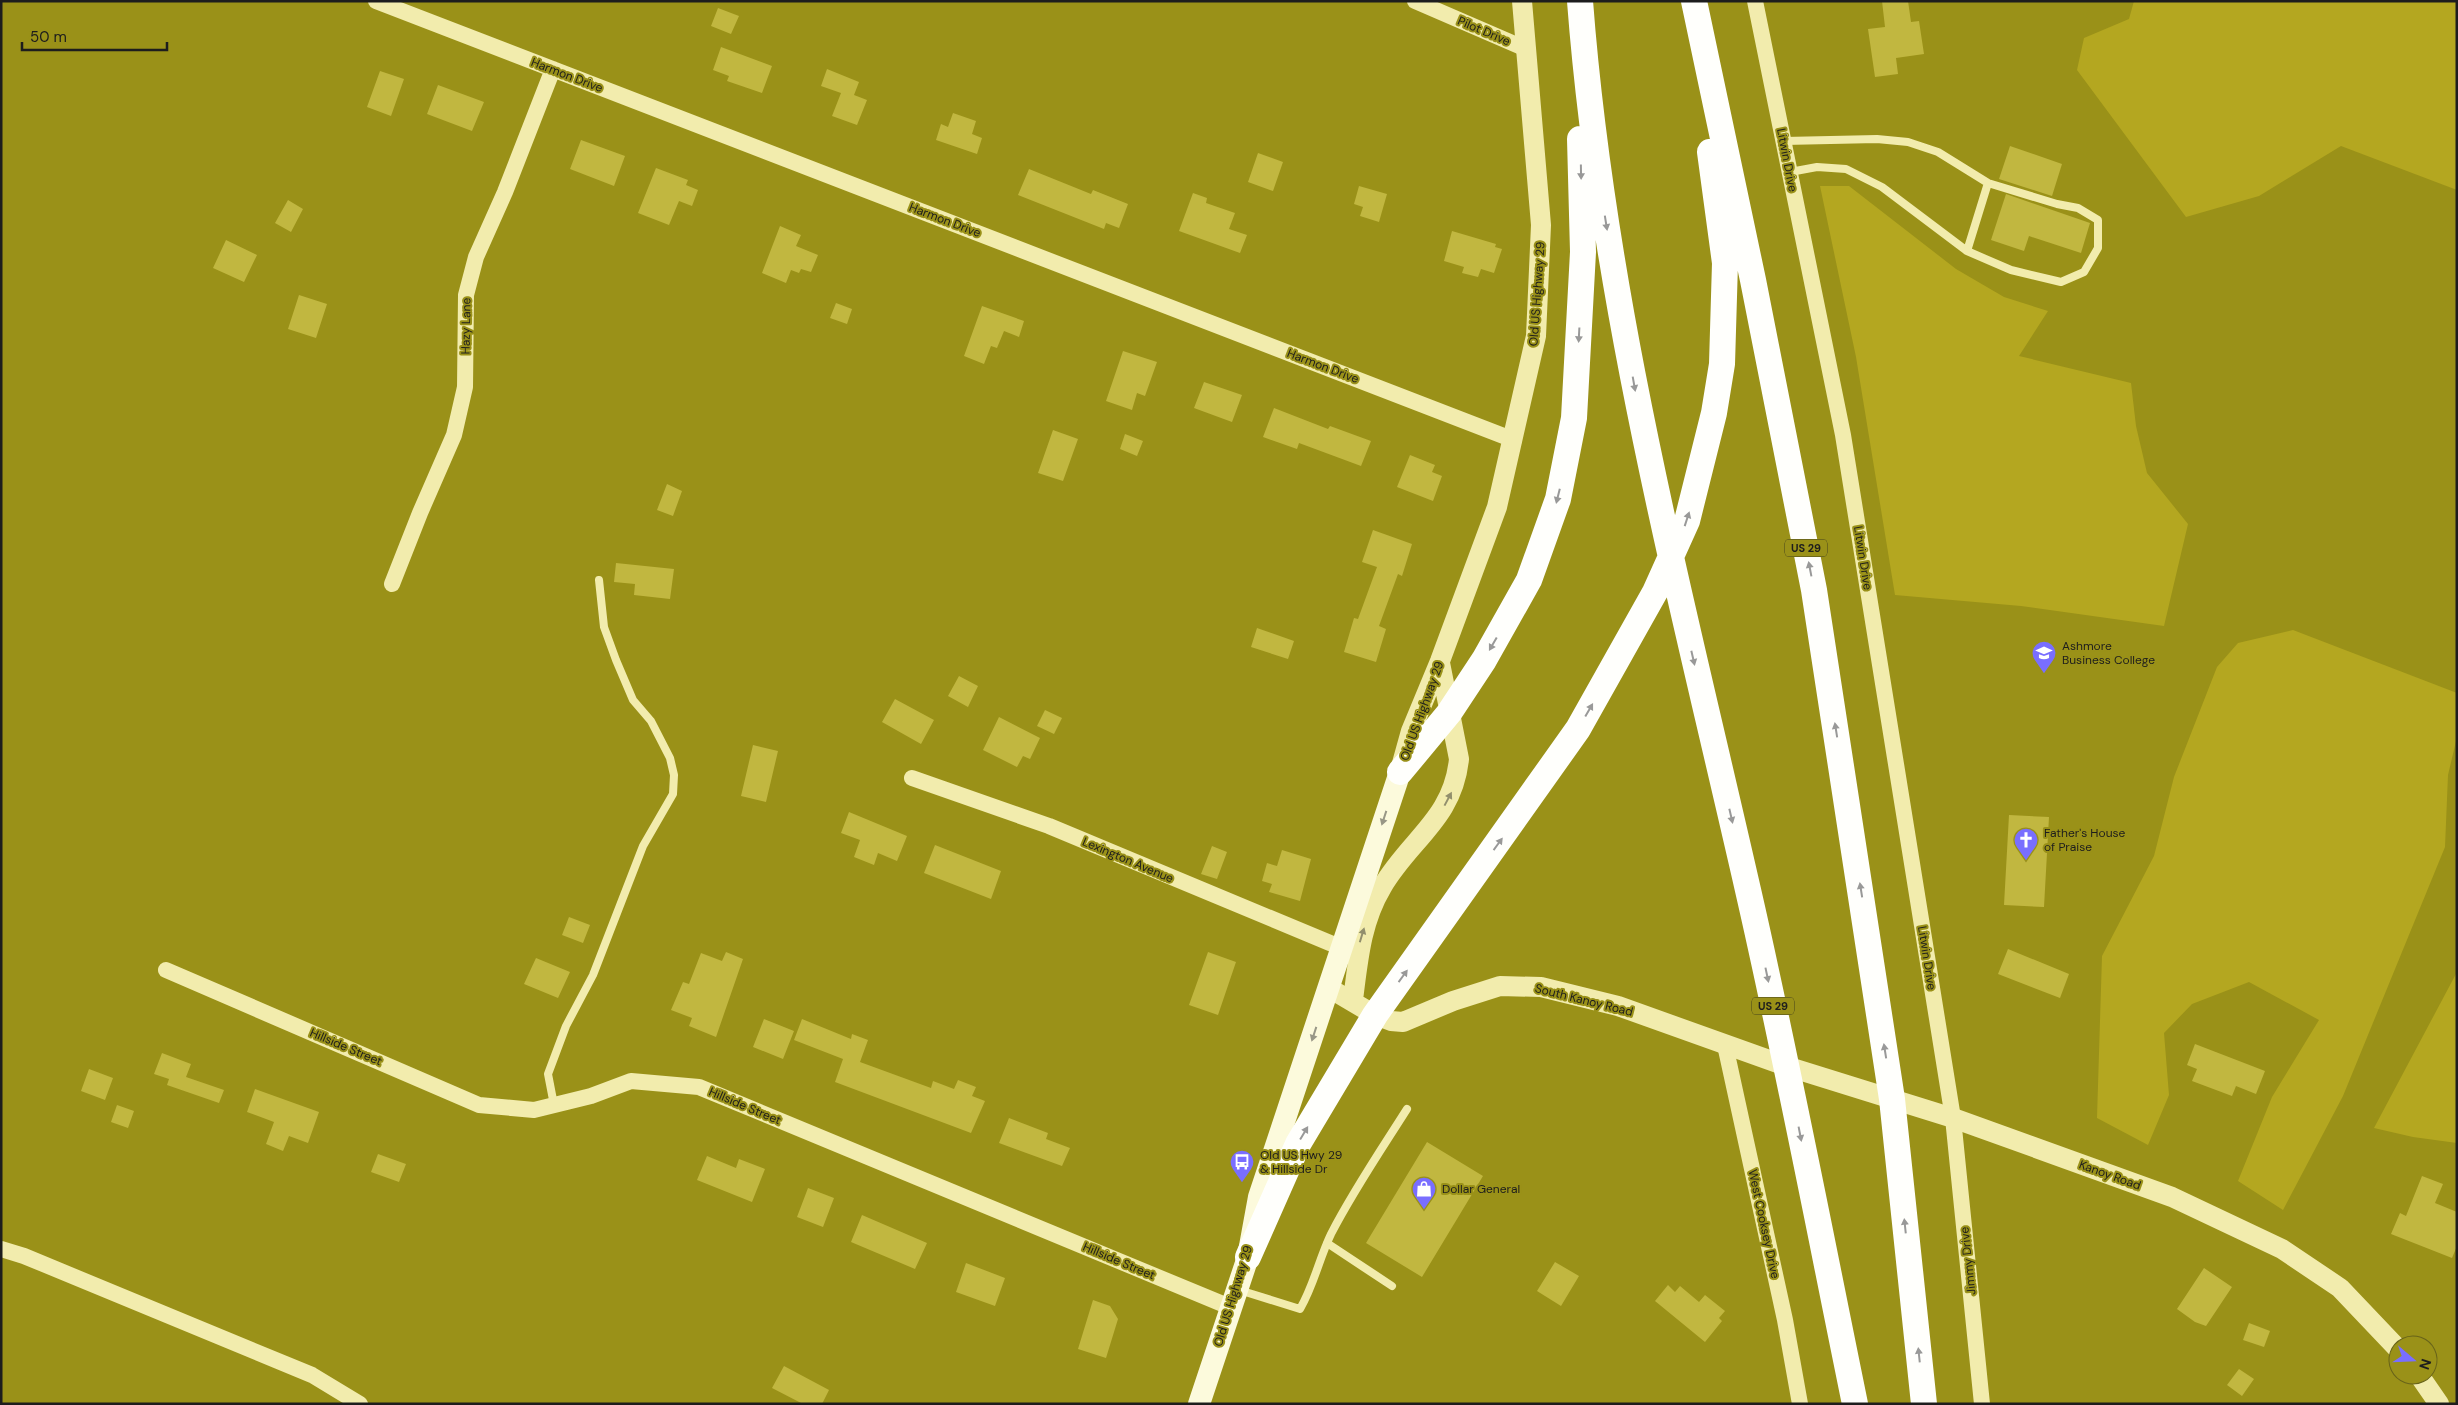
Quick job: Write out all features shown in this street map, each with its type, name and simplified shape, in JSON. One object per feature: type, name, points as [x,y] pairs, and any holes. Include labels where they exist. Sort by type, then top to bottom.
[{"type":"highway","name":"US 29","points":[[1578,1],[1585,70],[1605,218],[1651,470],[1682,611],[1749,892],[1855,1404]]},
{"type":"highway","points":[[1400,772],[1449,713],[1484,660],[1529,580],[1558,499],[1574,418],[1583,252],[1578,1]]},
{"type":"highway","points":[[1248,1257],[1298,1144],[1374,1015],[1578,729],[1651,599],[1687,520],[1714,413],[1722,364],[1725,263],[1689,1]]},
{"type":"highway","name":"US 29","points":[[1694,1],[1753,280],[1814,590],[1892,1099],[1924,1404]]},
{"type":"main road","name":"Old US Highway 29","points":[[1199,1404],[1248,1257],[1259,1197],[1400,772]]},
{"type":"street","name":"Harmon Drive","points":[[376,1],[1514,440]]},
{"type":"street","name":"Pilot Drive","points":[[1415,1],[1526,49]]},
{"type":"street","name":"Old US Highway 29","points":[[1400,772],[1412,731],[1497,507],[1514,440],[1536,336],[1541,224],[1522,1]]},
{"type":"street","name":"Litwin Drive","points":[[1755,1],[1843,435],[1953,1118]]},
{"type":"street","name":"Hazy Lane","points":[[392,584],[454,435],[465,387],[466,295],[476,257],[505,192],[553,69]]},
{"type":"street","points":[[1353,1000],[1360,943],[1369,913],[1382,886],[1441,813],[1453,790],[1459,759],[1440,661]]},
{"type":"street","name":"Lexington Avenue","points":[[912,778],[1049,826],[1342,948]]},
{"type":"street","name":"Hillside Street","points":[[166,970],[479,1105],[534,1110],[591,1096],[631,1081],[699,1087],[1233,1298]]},
{"type":"street","name":"South Kanoy Road","points":[[1329,988],[1353,1000],[1374,1015],[1391,1021],[1403,1022],[1453,1001],[1500,986],[1541,987],[1618,1006],[1786,1066]]},
{"type":"street","name":"West Cooksey Drive","points":[[1725,1045],[1785,1320],[1800,1404]]},
{"type":"street","name":"Kanoy Road","points":[[1786,1066],[1953,1118],[2172,1197],[2282,1249],[2340,1288],[2388,1338]]},
{"type":"street","name":"Jimmy Drive","points":[[1953,1118],[1982,1404]]},
{"type":"street","points":[[1,1249],[24,1256],[312,1375],[360,1404]]},
{"type":"street","points":[[2426,1385],[2439,1404]]},
{"type":"lane","points":[[1784,142],[1877,139],[1908,142],[1938,152],[1988,183],[2057,204],[2078,208],[2098,220],[2098,248],[2084,272],[2061,282],[2011,270],[1967,251],[1882,187],[1846,168],[1817,167],[1790,172]]},
{"type":"lane","points":[[1967,251],[1988,183]]},
{"type":"lane","points":[[554,1105],[548,1074],[566,1026],[593,975],[643,846],[674,794],[674,775],[670,758],[651,721],[633,700],[604,627],[600,580]]},
{"type":"lane","points":[[1233,1298],[1300,1309],[1310,1292],[1327,1243],[1345,1206],[1407,1109]]},
{"type":"lane","points":[[1327,1243],[1392,1286]]},
{"type":"shaded area","points":[[2134,1],[2457,1],[2457,190],[2341,146],[2259,196],[2186,217],[2077,70],[2084,38],[2129,19]]},
{"type":"shaded area","points":[[1820,186],[1849,186],[1956,269],[2004,297],[2048,311],[2019,356],[2131,383],[2136,426],[2147,473],[2188,524],[2164,626],[2021,606],[1895,595],[1856,357]]},
{"type":"shaded area","points":[[2293,630],[2457,693],[2457,737],[2448,775],[2445,847],[2343,1096],[2283,1210],[2238,1181],[2272,1097],[2319,1020],[2249,982],[2192,1004],[2164,1033],[2169,1095],[2148,1145],[2097,1118],[2102,956],[2154,856],[2174,777],[2217,667],[2238,643]]},
{"type":"shaded area","points":[[2457,972],[2457,1143],[2413,1137],[2374,1128]]},
{"type":"building","points":[[1882,1],[1908,1],[1911,22],[1919,21],[1924,54],[1896,58],[1898,74],[1875,77],[1868,29],[1885,27]]},
{"type":"building","points":[[718,8],[739,16],[731,34],[711,26]]},
{"type":"building","points":[[721,47],[772,66],[762,93],[727,81],[729,76],[713,70]]},
{"type":"building","points":[[827,69],[859,82],[854,95],[867,100],[857,125],[832,116],[841,93],[821,86]]},
{"type":"building","points":[[380,71],[404,79],[391,116],[367,107]]},
{"type":"building","points":[[438,85],[484,102],[472,131],[427,114]]},
{"type":"building","points":[[953,113],[976,121],[972,134],[982,138],[977,154],[936,140],[941,124],[948,127]]},
{"type":"building","points":[[581,140],[625,156],[614,186],[570,169]]},
{"type":"building","points":[[2010,146],[2062,164],[2052,196],[1999,179]]},
{"type":"building","points":[[1258,153],[1283,162],[1273,191],[1248,182]]},
{"type":"building","points":[[656,168],[688,180],[686,185],[698,190],[692,206],[679,201],[669,225],[638,213]]},
{"type":"building","points":[[1029,169],[1091,194],[1093,190],[1128,204],[1119,228],[1106,223],[1104,229],[1018,195]]},
{"type":"building","points":[[1359,186],[1387,194],[1379,222],[1360,216],[1363,207],[1354,204]]},
{"type":"building","points":[[1193,193],[1207,198],[1206,203],[1235,213],[1229,229],[1247,235],[1240,253],[1179,231]]},
{"type":"building","points":[[2006,194],[2090,223],[2081,253],[2029,236],[2024,251],[1991,240]]},
{"type":"building","points":[[288,200],[303,209],[291,232],[275,223]]},
{"type":"building","points":[[780,226],[801,235],[796,246],[818,255],[811,272],[801,269],[799,273],[791,270],[786,283],[762,273]]},
{"type":"building","points":[[1452,231],[1496,244],[1495,247],[1502,249],[1494,273],[1481,269],[1478,277],[1462,273],[1464,267],[1444,261]]},
{"type":"building","points":[[226,240],[257,255],[244,282],[213,268]]},
{"type":"building","points":[[299,295],[327,304],[316,338],[288,329]]},
{"type":"building","points":[[836,303],[852,309],[847,324],[830,318]]},
{"type":"building","points":[[982,306],[1024,321],[1019,337],[1004,331],[997,348],[991,346],[984,364],[964,356]]},
{"type":"building","points":[[1123,351],[1157,362],[1145,396],[1137,393],[1132,410],[1106,401]]},
{"type":"building","points":[[1204,382],[1242,395],[1232,422],[1194,408]]},
{"type":"building","points":[[1274,408],[1328,429],[1330,426],[1371,441],[1361,466],[1299,443],[1297,449],[1263,437]]},
{"type":"building","points":[[1053,430],[1078,439],[1063,481],[1038,473]]},
{"type":"building","points":[[1125,434],[1143,441],[1137,456],[1120,449]]},
{"type":"building","points":[[1410,455],[1435,465],[1432,472],[1442,476],[1433,501],[1397,487]]},
{"type":"building","points":[[667,484],[682,491],[673,516],[657,510]]},
{"type":"building","points":[[1373,530],[1412,544],[1402,576],[1398,574],[1379,626],[1386,629],[1376,662],[1344,652],[1354,618],[1358,619],[1377,567],[1362,562]]},
{"type":"building","points":[[616,563],[674,569],[670,599],[634,595],[635,584],[614,582]]},
{"type":"building","points":[[1257,628],[1294,641],[1288,659],[1251,647]]},
{"type":"building","points":[[959,676],[978,686],[968,707],[948,696]]},
{"type":"building","points":[[895,699],[934,720],[921,744],[882,722]]},
{"type":"building","points":[[1045,710],[1062,718],[1054,734],[1037,726]]},
{"type":"building","points":[[999,717],[1040,738],[1030,759],[1023,756],[1017,767],[983,750]]},
{"type":"building","points":[[753,745],[778,751],[766,802],[741,796]]},
{"type":"building","points":[[849,812],[907,836],[897,861],[878,853],[874,865],[854,857],[860,840],[841,833]]},
{"type":"building","name":"Father's House of Praise","points":[[2009,815],[2049,817],[2044,907],[2004,905]]},
{"type":"building","points":[[935,845],[1001,871],[991,899],[924,873]]},
{"type":"building","points":[[1212,846],[1227,852],[1217,879],[1201,874]]},
{"type":"building","points":[[1282,850],[1311,859],[1300,901],[1269,892],[1272,884],[1262,881],[1267,863],[1277,866]]},
{"type":"building","points":[[569,917],[590,925],[583,943],[562,935]]},
{"type":"building","points":[[2008,949],[2069,974],[2060,998],[1998,974]]},
{"type":"building","points":[[726,952],[743,959],[716,1037],[689,1026],[692,1018],[671,1010],[683,982],[689,984],[701,953],[722,961]]},
{"type":"building","points":[[1208,952],[1236,962],[1218,1015],[1189,1005]]},
{"type":"building","points":[[536,958],[570,972],[558,998],[524,984]]},
{"type":"building","points":[[764,1019],[794,1031],[783,1059],[753,1047]]},
{"type":"building","points":[[802,1019],[851,1039],[852,1034],[868,1040],[860,1062],[931,1088],[933,1081],[954,1089],[958,1080],[976,1087],[972,1096],[985,1101],[971,1133],[835,1082],[843,1059],[794,1040]]},
{"type":"building","points":[[2195,1044],[2265,1071],[2256,1094],[2236,1086],[2232,1096],[2192,1081],[2197,1069],[2187,1065]]},
{"type":"building","points":[[162,1053],[191,1064],[186,1077],[224,1090],[219,1103],[167,1085],[169,1079],[154,1074]]},
{"type":"building","points":[[89,1069],[113,1078],[105,1100],[81,1091]]},
{"type":"building","points":[[255,1089],[319,1112],[308,1143],[289,1136],[283,1151],[266,1144],[274,1122],[247,1112]]},
{"type":"building","points":[[117,1105],[134,1111],[128,1128],[111,1122]]},
{"type":"building","points":[[1009,1118],[1048,1133],[1046,1139],[1070,1148],[1062,1166],[999,1143]]},
{"type":"building","name":"Dollar General","points":[[1427,1142],[1483,1176],[1422,1277],[1366,1243]]},
{"type":"building","points":[[378,1154],[406,1164],[399,1182],[371,1172]]},
{"type":"building","points":[[707,1156],[736,1168],[739,1159],[765,1169],[752,1202],[697,1180]]},
{"type":"building","points":[[2422,1176],[2443,1184],[2435,1203],[2457,1212],[2457,1246],[2452,1258],[2391,1234],[2400,1213],[2406,1216]]},
{"type":"building","points":[[808,1188],[834,1198],[823,1227],[797,1217]]},
{"type":"building","points":[[862,1215],[927,1243],[915,1269],[851,1242]]},
{"type":"building","points":[[1555,1262],[1579,1276],[1561,1306],[1537,1291]]},
{"type":"building","points":[[966,1263],[1005,1278],[995,1306],[956,1292]]},
{"type":"building","points":[[2204,1268],[2232,1287],[2206,1326],[2195,1322],[2177,1309]]},
{"type":"building","points":[[1668,1285],[1675,1292],[1680,1286],[1699,1302],[1705,1295],[1725,1311],[1719,1318],[1722,1321],[1705,1342],[1655,1301]]},
{"type":"building","points":[[1093,1300],[1110,1306],[1118,1319],[1106,1358],[1078,1349]]},
{"type":"building","points":[[2249,1323],[2270,1331],[2264,1347],[2243,1340]]},
{"type":"building","points":[[784,1366],[829,1390],[822,1404],[803,1404],[772,1388]]},
{"type":"building","points":[[2239,1369],[2254,1379],[2242,1396],[2227,1385]]},
{"type":"place","name":"Ashmore Business College","points":[[2044,674]]},
{"type":"place","name":"Father's House of Praise","points":[[2026,861]]},
{"type":"place","name":"Old US Hwy 29 & Hillside Dr","points":[[1242,1183]]},
{"type":"place","name":"Dollar General","points":[[1424,1210]]}]
